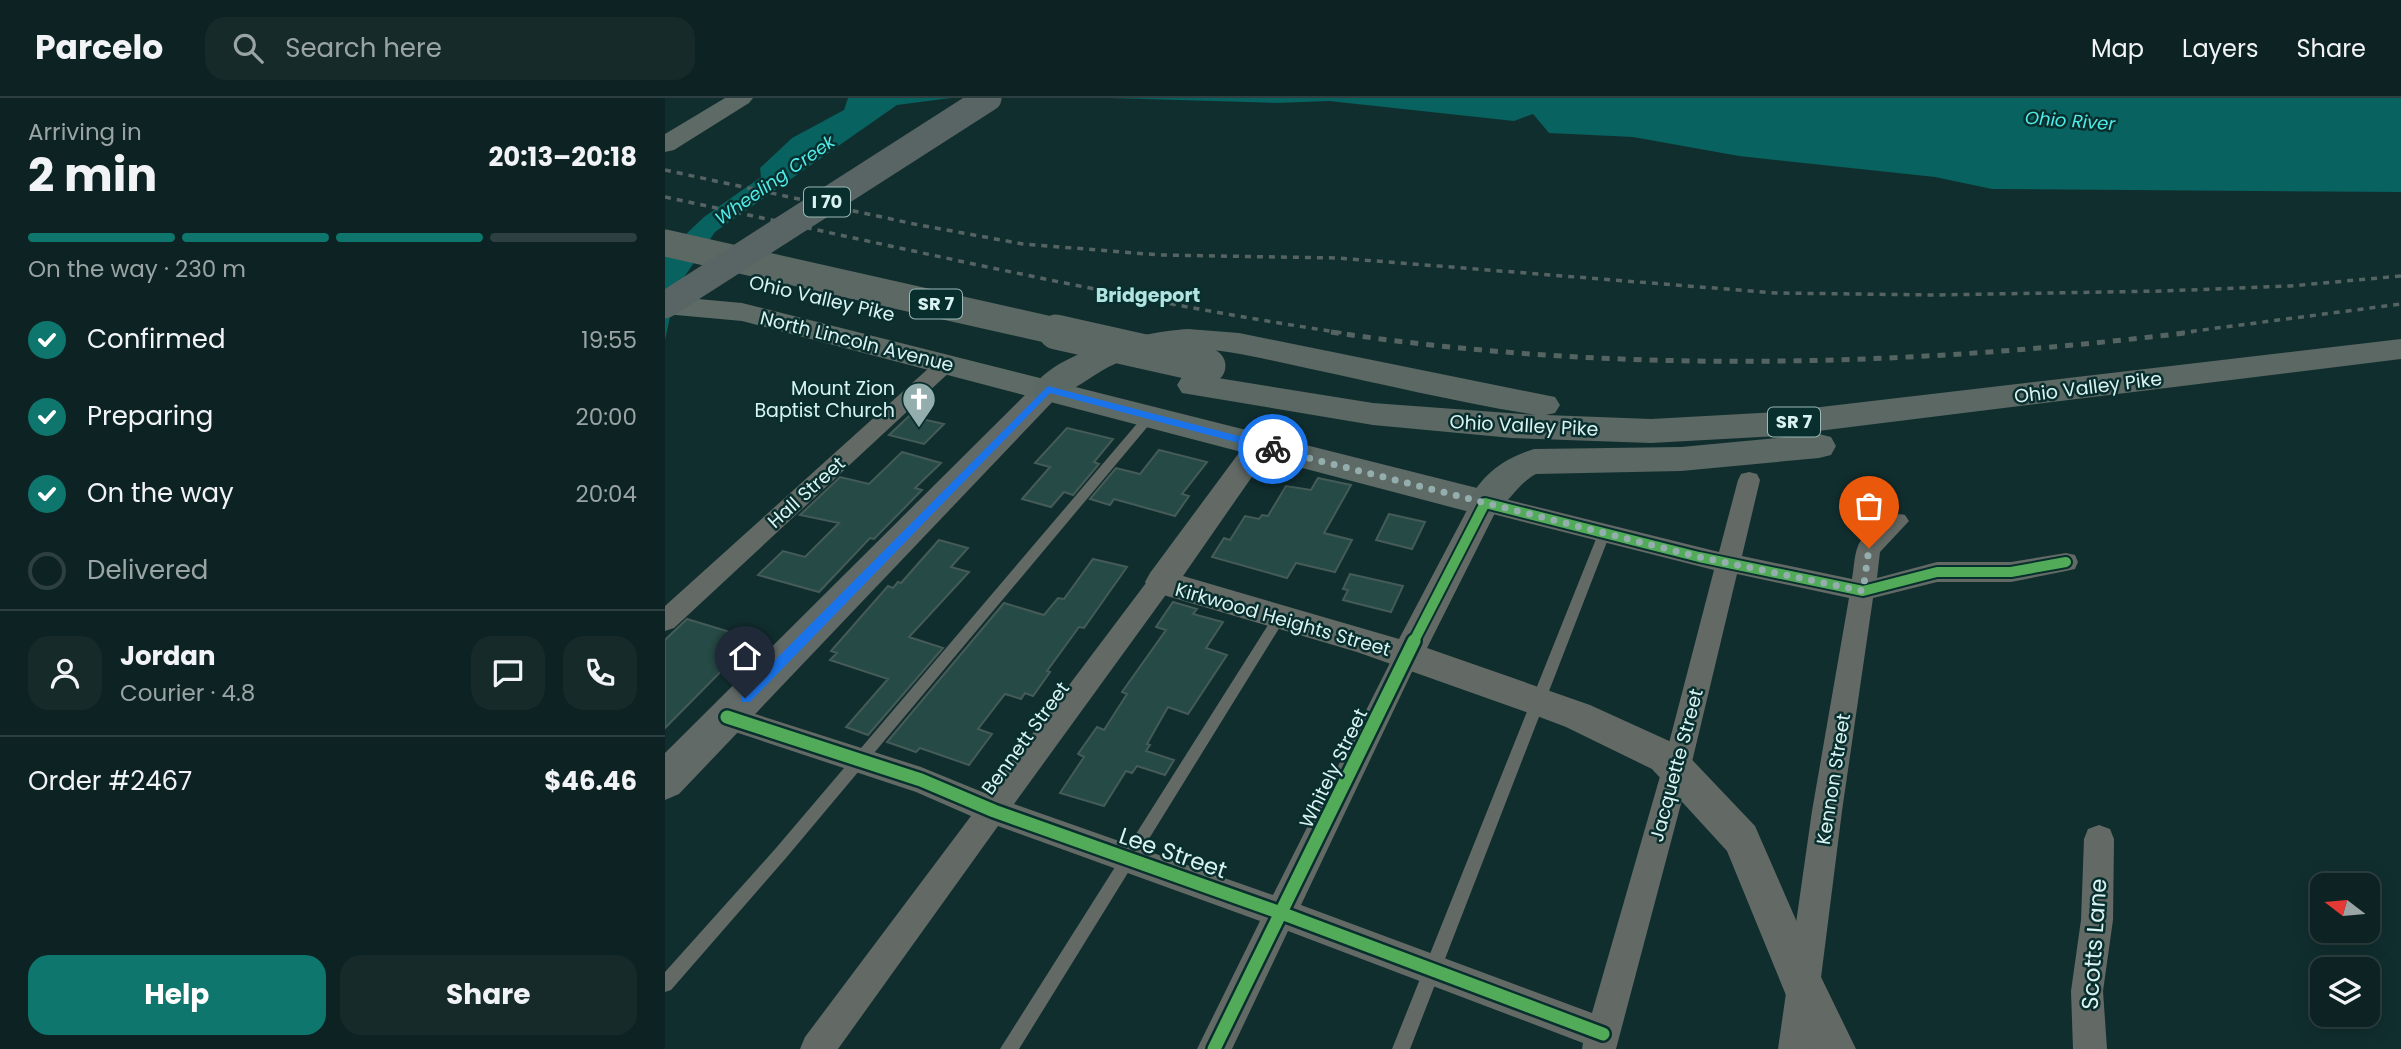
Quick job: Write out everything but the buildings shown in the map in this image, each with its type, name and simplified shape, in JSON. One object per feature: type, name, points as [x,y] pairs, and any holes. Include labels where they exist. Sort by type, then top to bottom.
[{"type":"highway","name":"I 70","points":[[665,285],[966,98]]},
{"type":"highway","name":"I 70","points":[[665,305],[988,98]]},
{"type":"highway","name":"Ohio Valley Pike","points":[[665,243],[1201,375],[1384,398],[1517,411],[1650,414],[1774,409],[2392,341]]},
{"type":"highway","name":"Ohio Valley Pike","points":[[665,261],[1373,414],[1512,426],[1651,431],[1778,424],[2047,392],[2392,341]]},
{"type":"highway","points":[[1048,389],[1079,366],[1118,351],[1156,342],[1207,339],[1333,363],[1467,394],[1545,406],[1650,414]]},
{"type":"highway","points":[[1485,503],[1503,478],[1515,469],[1534,463],[1681,459],[1804,448],[1893,434],[2047,392]]},
{"type":"main road","points":[[665,145],[741,98]]},
{"type":"main road","name":"North Lincoln Avenue","points":[[665,305],[742,312],[1485,503]]},
{"type":"main road","points":[[665,780],[1048,389]]},
{"type":"street","name":"Hall Street","points":[[665,621],[947,363]]},
{"type":"street","name":"Bennett Street","points":[[817,1049],[1261,446]]},
{"type":"street","name":"Jacquette Street","points":[[1601,1041],[1677,766],[1749,480]]},
{"type":"street","points":[[1485,503],[1728,563],[1863,591],[1937,572],[2011,572],[2066,562]]},
{"type":"street","name":"Whitely Street","points":[[1214,1049],[1406,655],[1485,503]]},
{"type":"street","name":"Kennon Street","points":[[1795,1049],[1827,811],[1869,548],[1897,521]]},
{"type":"street","name":"Kirkwood Heights Street","points":[[1161,582],[1359,639],[1538,701],[1652,749],[1677,766],[1741,839],[1805,990],[1834,1049]]},
{"type":"street","name":"Lee Street","points":[[727,717],[858,758],[994,811],[1433,969],[1601,1041]]},
{"type":"street","name":"Scotts Lane","points":[[2089,1049],[2087,991],[2097,919],[2099,839]]},
{"type":"lane","points":[[665,984],[781,853],[858,758],[1150,416]]},
{"type":"lane","points":[[1401,1049],[1604,534]]},
{"type":"lane","points":[[1009,1049],[1279,618]]},
{"type":"water","name":"Wheeling Creek","points":[[848,98],[951,98],[897,105],[715,232],[676,289],[665,340],[665,254],[704,217],[761,177],[760,168],[792,138],[844,110]]},
{"type":"water","name":"Ohio River","points":[[1110,98],[2401,98],[2401,192],[1992,189],[1935,177],[1739,156],[1633,137],[1549,133],[1533,114],[1514,121],[1329,101],[1277,103]]},
{"type":"railway","points":[[665,170],[914,224],[1023,244],[1160,255],[1338,258],[1776,293],[1935,295],[2163,291],[2290,286],[2401,276]]},
{"type":"railway","points":[[665,197],[1088,288],[1343,333]]},
{"type":"railway","points":[[2179,333],[2401,304]]},
{"type":"railway","points":[[1331,332],[1439,346],[1546,355],[1762,361],[1978,353],[2193,332]]},
{"type":"cycle path","points":[[1214,1049],[1407,655],[1485,503],[1699,557],[1863,591],[1937,572],[2011,572],[2066,562]]},
{"type":"cycle path","points":[[727,717],[921,780],[994,811],[1281,913],[1603,1034]]},
{"type":"way so far","points":[[1273,449],[1699,557],[1863,591],[1869,548]]},
{"type":"place","name":"Mount Zion Baptist Church","points":[[919,429]]},
{"type":"district","name":"Bridgeport","points":[[1148,295]]},
{"type":"route","points":[[745,698],[1048,389],[1273,449]]}]
